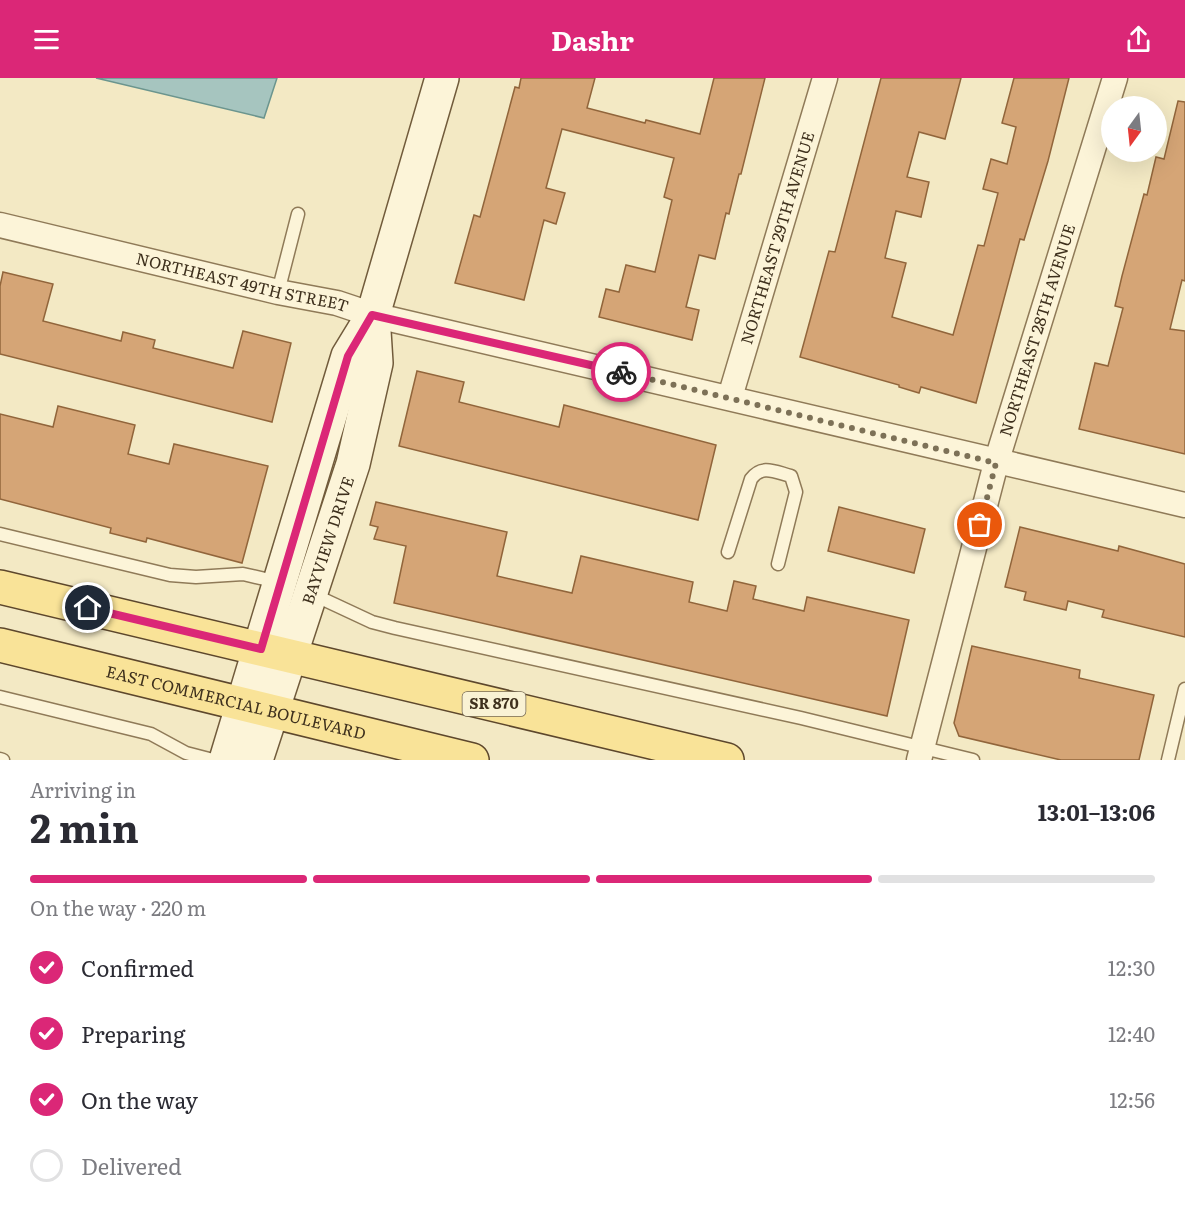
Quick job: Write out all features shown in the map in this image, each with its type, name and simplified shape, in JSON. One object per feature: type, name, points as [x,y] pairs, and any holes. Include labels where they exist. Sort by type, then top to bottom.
[{"type":"main road","name":"SR 870","points":[[0,587],[727,760]]},
{"type":"main road","name":"EAST COMMERCIAL BOULEVARD","points":[[0,645],[257,710],[471,760]]},
{"type":"street","name":"BAYVIEW DRIVE","points":[[226,760],[257,710],[276,652],[296,588],[348,356],[372,315],[442,78]]},
{"type":"street","name":"NORTHEAST 29TH AVENUE","points":[[730,397],[825,78]]},
{"type":"street","name":"NORTHEAST 28TH AVENUE","points":[[921,754],[996,463],[1114,78]]},
{"type":"street","name":"NORTHEAST 49TH STREET","points":[[0,225],[278,292],[337,303],[372,315],[730,397],[996,463],[1185,505]]},
{"type":"street","name":"BAYVIEW DRIVE","points":[[256,760],[257,710]]},
{"type":"lane","points":[[278,292],[298,214]]},
{"type":"lane","points":[[728,552],[751,478],[757,471],[764,468],[791,477],[795,483],[796,492],[778,564]]},
{"type":"lane","points":[[0,534],[170,575],[196,577],[243,574],[296,588],[372,622],[395,628],[921,754],[973,760]]},
{"type":"lane","points":[[1167,760],[1185,689]]},
{"type":"lane","points":[[0,697],[152,734],[185,756],[213,760]]},
{"type":"water","points":[[96,78],[277,78],[264,118]]},
{"type":"building","points":[[521,78],[595,78],[587,108],[700,134],[714,78],[765,78],[741,174],[739,174],[729,214],[726,213],[715,259],[699,255],[686,307],[699,310],[692,340],[599,317],[606,289],[619,292],[626,265],[655,272],[672,200],[664,197],[674,158],[562,129],[546,188],[565,193],[556,224],[544,220],[524,300],[455,283],[474,215],[480,217],[515,87],[519,88]]},
{"type":"building","points":[[881,78],[961,78],[945,139],[919,132],[907,177],[929,182],[921,217],[896,211],[885,258],[906,263],[892,317],[953,335],[978,245],[984,246],[998,193],[983,189],[991,159],[1007,164],[1016,127],[1002,123],[1014,78],[1069,78],[1048,161],[1024,240],[1020,239],[976,403],[921,387],[919,393],[899,387],[899,385],[800,357],[829,251],[835,252]]},
{"type":"building","points":[[1178,101],[1185,102],[1185,281],[1182,280],[1170,329],[1185,331],[1185,454],[1079,429],[1095,363],[1108,366],[1123,308],[1115,306],[1144,194],[1147,195],[1155,162],[1167,162],[1167,147]]},
{"type":"building","points":[[3,272],[53,284],[43,321],[121,341],[123,332],[155,340],[153,348],[233,368],[243,331],[291,343],[272,422],[0,354],[0,286]]},
{"type":"building","points":[[417,371],[464,382],[459,402],[559,427],[564,405],[716,445],[698,520],[399,446]]},
{"type":"building","points":[[58,406],[135,425],[128,454],[169,464],[174,444],[268,466],[242,563],[147,538],[146,542],[110,533],[111,528],[0,499],[0,414],[53,427]]},
{"type":"building","points":[[376,502],[507,532],[497,576],[572,593],[581,556],[693,582],[689,602],[727,611],[734,581],[756,586],[753,599],[804,611],[807,597],[909,620],[887,716],[394,603],[406,546],[374,539],[378,527],[370,525]]},
{"type":"building","points":[[839,507],[925,529],[914,573],[828,551]]},
{"type":"building","points":[[1020,527],[1118,551],[1119,546],[1185,564],[1185,637],[1102,617],[1104,610],[1068,601],[1066,610],[1024,600],[1026,592],[1005,587]]},
{"type":"building","points":[[972,646],[1080,670],[1079,678],[1154,695],[1139,760],[1061,760],[959,736],[954,723]]},
{"type":"way so far","points":[[621,372],[996,463],[980,525]]},
{"type":"route","points":[[88,608],[261,649],[348,356],[372,315],[621,372]]}]
